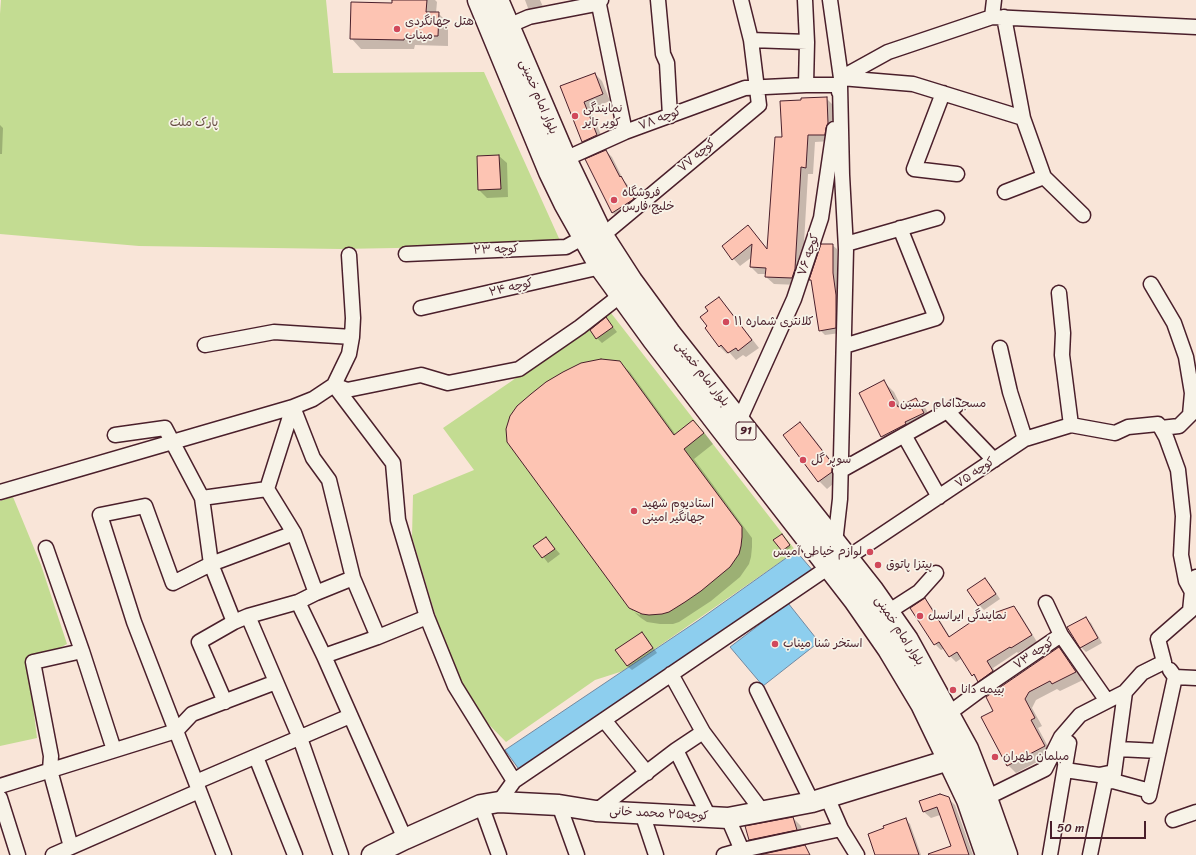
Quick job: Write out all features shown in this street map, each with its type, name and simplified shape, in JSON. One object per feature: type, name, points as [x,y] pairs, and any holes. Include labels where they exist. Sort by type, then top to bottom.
[{"type":"main road","name":"بلوار امام خمینی","points":[[479,0],[550,172],[565,204],[631,281],[669,333],[739,421],[837,556],[855,600],[889,649],[922,704],[968,800],[988,855]]},
{"type":"main road","name":"بلوار امام خمینی","points":[[498,0],[565,159],[593,236],[601,267],[715,420],[837,556],[872,590],[888,612],[907,640],[966,749],[986,798],[1006,855]]},
{"type":"street","points":[[508,26],[529,17],[591,5],[599,0],[626,132]]},
{"type":"street","points":[[658,0],[663,54],[667,63],[670,116]]},
{"type":"street","points":[[741,0],[751,40],[758,86]]},
{"type":"street","points":[[805,0],[807,42],[806,84]]},
{"type":"street","points":[[830,0],[841,82],[842,175],[846,244],[840,499],[837,556]]},
{"type":"street","points":[[994,0],[1023,118],[1044,177],[1083,215]]},
{"type":"street","points":[[841,82],[888,52],[998,17],[1196,27]]},
{"type":"street","points":[[751,40],[807,42]]},
{"type":"street","name":"کوچه ۷۸","points":[[565,159],[626,132],[744,88],[758,86],[841,82],[913,84],[1023,118]]},
{"type":"street","name":"کوچه ۷۶","points":[[739,421],[794,299],[821,218],[841,82]]},
{"type":"street","name":"کوچه ۷۷","points":[[593,236],[759,104],[758,86]]},
{"type":"street","points":[[943,93],[914,169],[957,174]]},
{"type":"street","points":[[1005,192],[1044,177]]},
{"type":"street","points":[[846,244],[937,218]]},
{"type":"street","points":[[844,346],[936,318],[900,228]]},
{"type":"street","name":"کوچه ۲۳","points":[[406,254],[566,247],[593,236]]},
{"type":"street","points":[[0,492],[293,407],[313,399],[334,385],[349,354],[352,337],[353,318],[349,255]]},
{"type":"street","name":"کوچه ۲۴","points":[[421,308],[601,267]]},
{"type":"street","points":[[1151,284],[1174,323],[1186,357],[1192,393],[1190,416],[1179,426],[1161,428]]},
{"type":"street","points":[[1059,293],[1063,333],[1062,355],[1071,425],[1115,433],[1128,427],[1158,424],[1161,428],[1166,437],[1178,470],[1183,516],[1182,555],[1186,581],[1192,592]]},
{"type":"street","points":[[334,385],[348,390],[421,375],[448,383],[519,370],[580,327],[621,295]]},
{"type":"street","points":[[205,345],[274,332],[352,337]]},
{"type":"street","points":[[1000,348],[1010,392],[1025,439]]},
{"type":"street","points":[[334,385],[393,463],[398,520],[427,617],[455,686],[514,781],[490,803],[499,855]]},
{"type":"street","points":[[293,407],[267,489],[294,532],[316,593]]},
{"type":"street","points":[[293,407],[313,458],[329,480],[353,578],[378,637]]},
{"type":"street","points":[[840,471],[951,408],[994,460]]},
{"type":"street","name":"کوچه ۷۵","points":[[514,781],[671,674],[837,556],[939,497],[1025,439],[1071,425]]},
{"type":"street","points":[[115,436],[166,428],[202,498],[211,564],[234,622]]},
{"type":"street","points":[[904,435],[939,497]]},
{"type":"street","points":[[202,498],[267,489]]},
{"type":"street","points":[[224,855],[134,622],[100,516],[145,506],[173,583],[211,564],[294,532]]},
{"type":"street","points":[[46,548],[82,651],[114,750]]},
{"type":"street","points":[[888,612],[920,592],[936,572]]},
{"type":"street","points":[[1065,770],[1114,777],[1150,793],[1175,677],[1164,662],[1158,639],[1190,611],[1193,581],[1196,577]]},
{"type":"street","points":[[225,702],[199,642],[234,622],[248,616],[298,602],[353,578]]},
{"type":"street","points":[[298,602],[324,656],[405,839]]},
{"type":"street","points":[[1046,602],[1061,635],[1107,702]]},
{"type":"street","points":[[248,616],[300,738],[341,855]]},
{"type":"street","points":[[324,656],[378,637],[427,617]]},
{"type":"street","name":"کوچه ۷۳","points":[[948,714],[1061,635]]},
{"type":"street","points":[[71,847],[50,770],[51,756],[33,662],[82,651]]},
{"type":"street","points":[[986,798],[1045,769],[1061,737],[1080,715],[1125,692],[1142,673],[1164,662]]},
{"type":"street","points":[[671,674],[703,732],[762,811]]},
{"type":"street","points":[[1175,677],[1196,678]]},
{"type":"street","points":[[0,786],[176,731],[192,714],[276,682]]},
{"type":"street","points":[[757,690],[820,800],[841,829],[857,855]]},
{"type":"street","points":[[1114,777],[1125,692]]},
{"type":"street","points":[[53,855],[197,787],[256,757],[350,716]]},
{"type":"street","points":[[604,720],[647,773]]},
{"type":"street","points":[[596,811],[676,750],[703,732]]},
{"type":"street","points":[[1050,855],[1069,743],[1061,737]]},
{"type":"street","points":[[1118,749],[1159,751]]},
{"type":"street","points":[[676,750],[743,852]]},
{"type":"street","points":[[256,757],[295,855]]},
{"type":"street","name":"کوچه۲۵ محمد خانی","points":[[372,855],[405,839],[490,803],[559,805],[596,811],[719,817],[762,811],[820,800],[949,760]]},
{"type":"street","points":[[1090,855],[1105,782],[1114,777]]},
{"type":"street","points":[[0,798],[18,855]]},
{"type":"street","points":[[559,805],[577,855]]},
{"type":"street","points":[[1173,820],[1196,812]]},
{"type":"street","points":[[642,813],[656,855]]},
{"type":"street","points":[[724,855],[841,829]]},
{"type":"green space","name":"پارک ملت","points":[[1,0],[326,0],[333,73],[484,72],[562,245],[340,249],[139,246],[0,234]]},
{"type":"green space","name":"استادیوم شهید جهانگیر امینی","points":[[611,313],[796,551],[623,671],[595,680],[506,742],[459,694],[412,537],[413,495],[474,470],[443,428]]},
{"type":"green space","points":[[13,497],[41,565],[67,644],[28,664],[37,738],[0,746],[0,501]]},
{"type":"water","points":[[796,551],[814,572],[521,772],[505,750],[699,620]]},
{"type":"water","name":"استخر شنا میناب","points":[[788,603],[819,642],[763,686],[730,647]]},
{"type":"building","points":[[392,0],[427,0],[426,12],[439,12],[438,36],[405,36],[404,40],[350,39],[351,2],[392,3]]},
{"type":"building","points":[[595,73],[603,94],[584,102],[597,135],[582,142],[560,86]]},
{"type":"building","points":[[827,97],[828,123],[825,135],[808,135],[806,168],[801,167],[795,269],[792,278],[765,277],[766,268],[750,267],[752,244],[732,260],[722,246],[748,225],[767,249],[775,137],[782,137],[780,101],[801,100],[801,98]]},
{"type":"building","points":[[606,150],[620,177],[621,176],[634,199],[612,213],[585,159]]},
{"type":"building","points":[[499,155],[501,189],[478,190],[477,156]]},
{"type":"building","points":[[821,244],[833,244],[836,328],[819,331],[811,280],[809,280]]},
{"type":"building","points":[[719,297],[752,340],[738,351],[736,348],[728,353],[721,345],[719,347],[705,328],[707,326],[700,317],[708,311],[705,307]]},
{"type":"building","points":[[606,317],[613,327],[596,339],[590,330]]},
{"type":"building","points":[[601,359],[620,361],[674,435],[693,420],[704,433],[684,449],[742,527],[739,554],[730,567],[701,591],[669,612],[662,614],[642,614],[629,608],[507,442],[506,429],[510,416],[517,406],[546,382],[563,372],[581,363]]},
{"type":"building","name":"مسجدامام حسین","points":[[884,380],[898,407],[916,398],[924,413],[905,422],[906,424],[881,437],[859,393]]},
{"type":"building","points":[[800,422],[832,463],[832,472],[818,482],[783,435]]},
{"type":"building","points":[[782,534],[790,545],[782,551],[773,540]]},
{"type":"building","points":[[546,537],[555,549],[542,558],[533,546]]},
{"type":"building","points":[[985,578],[996,594],[978,606],[967,590]]},
{"type":"building","points":[[925,598],[949,637],[974,620],[1014,606],[1032,635],[987,661],[993,671],[978,682],[974,674],[972,676],[957,652],[949,657],[939,642],[934,645],[910,608]]},
{"type":"building","points":[[1086,617],[1098,638],[1080,648],[1067,627]]},
{"type":"building","points":[[642,632],[653,648],[627,666],[615,650]]},
{"type":"building","points":[[1059,647],[1076,672],[1052,684],[1050,681],[1029,692],[1025,699],[1035,718],[1031,720],[1045,746],[1007,766],[981,717],[993,711],[986,697]]},
{"type":"building","points":[[940,794],[949,797],[969,855],[928,854],[951,846],[937,807],[923,812],[919,801]]},
{"type":"building","points":[[793,817],[797,830],[749,840],[745,826]]},
{"type":"building","points":[[906,818],[919,855],[875,855],[868,834],[884,828],[883,826]]},
{"type":"building","points":[[805,845],[810,855],[759,855]]},
{"type":"place","name":"هتل جهانگردی میناب","points":[[397,29]]},
{"type":"place","name":"نمایندگی کویر تایر","points":[[575,116]]},
{"type":"place","name":"فروشگاه خلیج فارس","points":[[614,200]]},
{"type":"place","name":"کلانتری شماره ۱۱","points":[[726,322]]},
{"type":"place","name":"مسجدامام حسین","points":[[892,404]]},
{"type":"place","name":"سوپر گل","points":[[803,460]]},
{"type":"place","name":"استادیوم شهید جهانگیر امینی","points":[[634,511]]},
{"type":"place","name":"لوازم خیاطی آمیس","points":[[870,552]]},
{"type":"place","name":"پیتزا پاتوق","points":[[878,565]]},
{"type":"place","name":"نمایندگی ایرانسل","points":[[920,616]]},
{"type":"place","name":"استخر شنا میناب","points":[[775,644]]},
{"type":"place","name":"بییمه دانا","points":[[953,690]]},
{"type":"place","name":"مبلمان طهران","points":[[995,757]]}]
